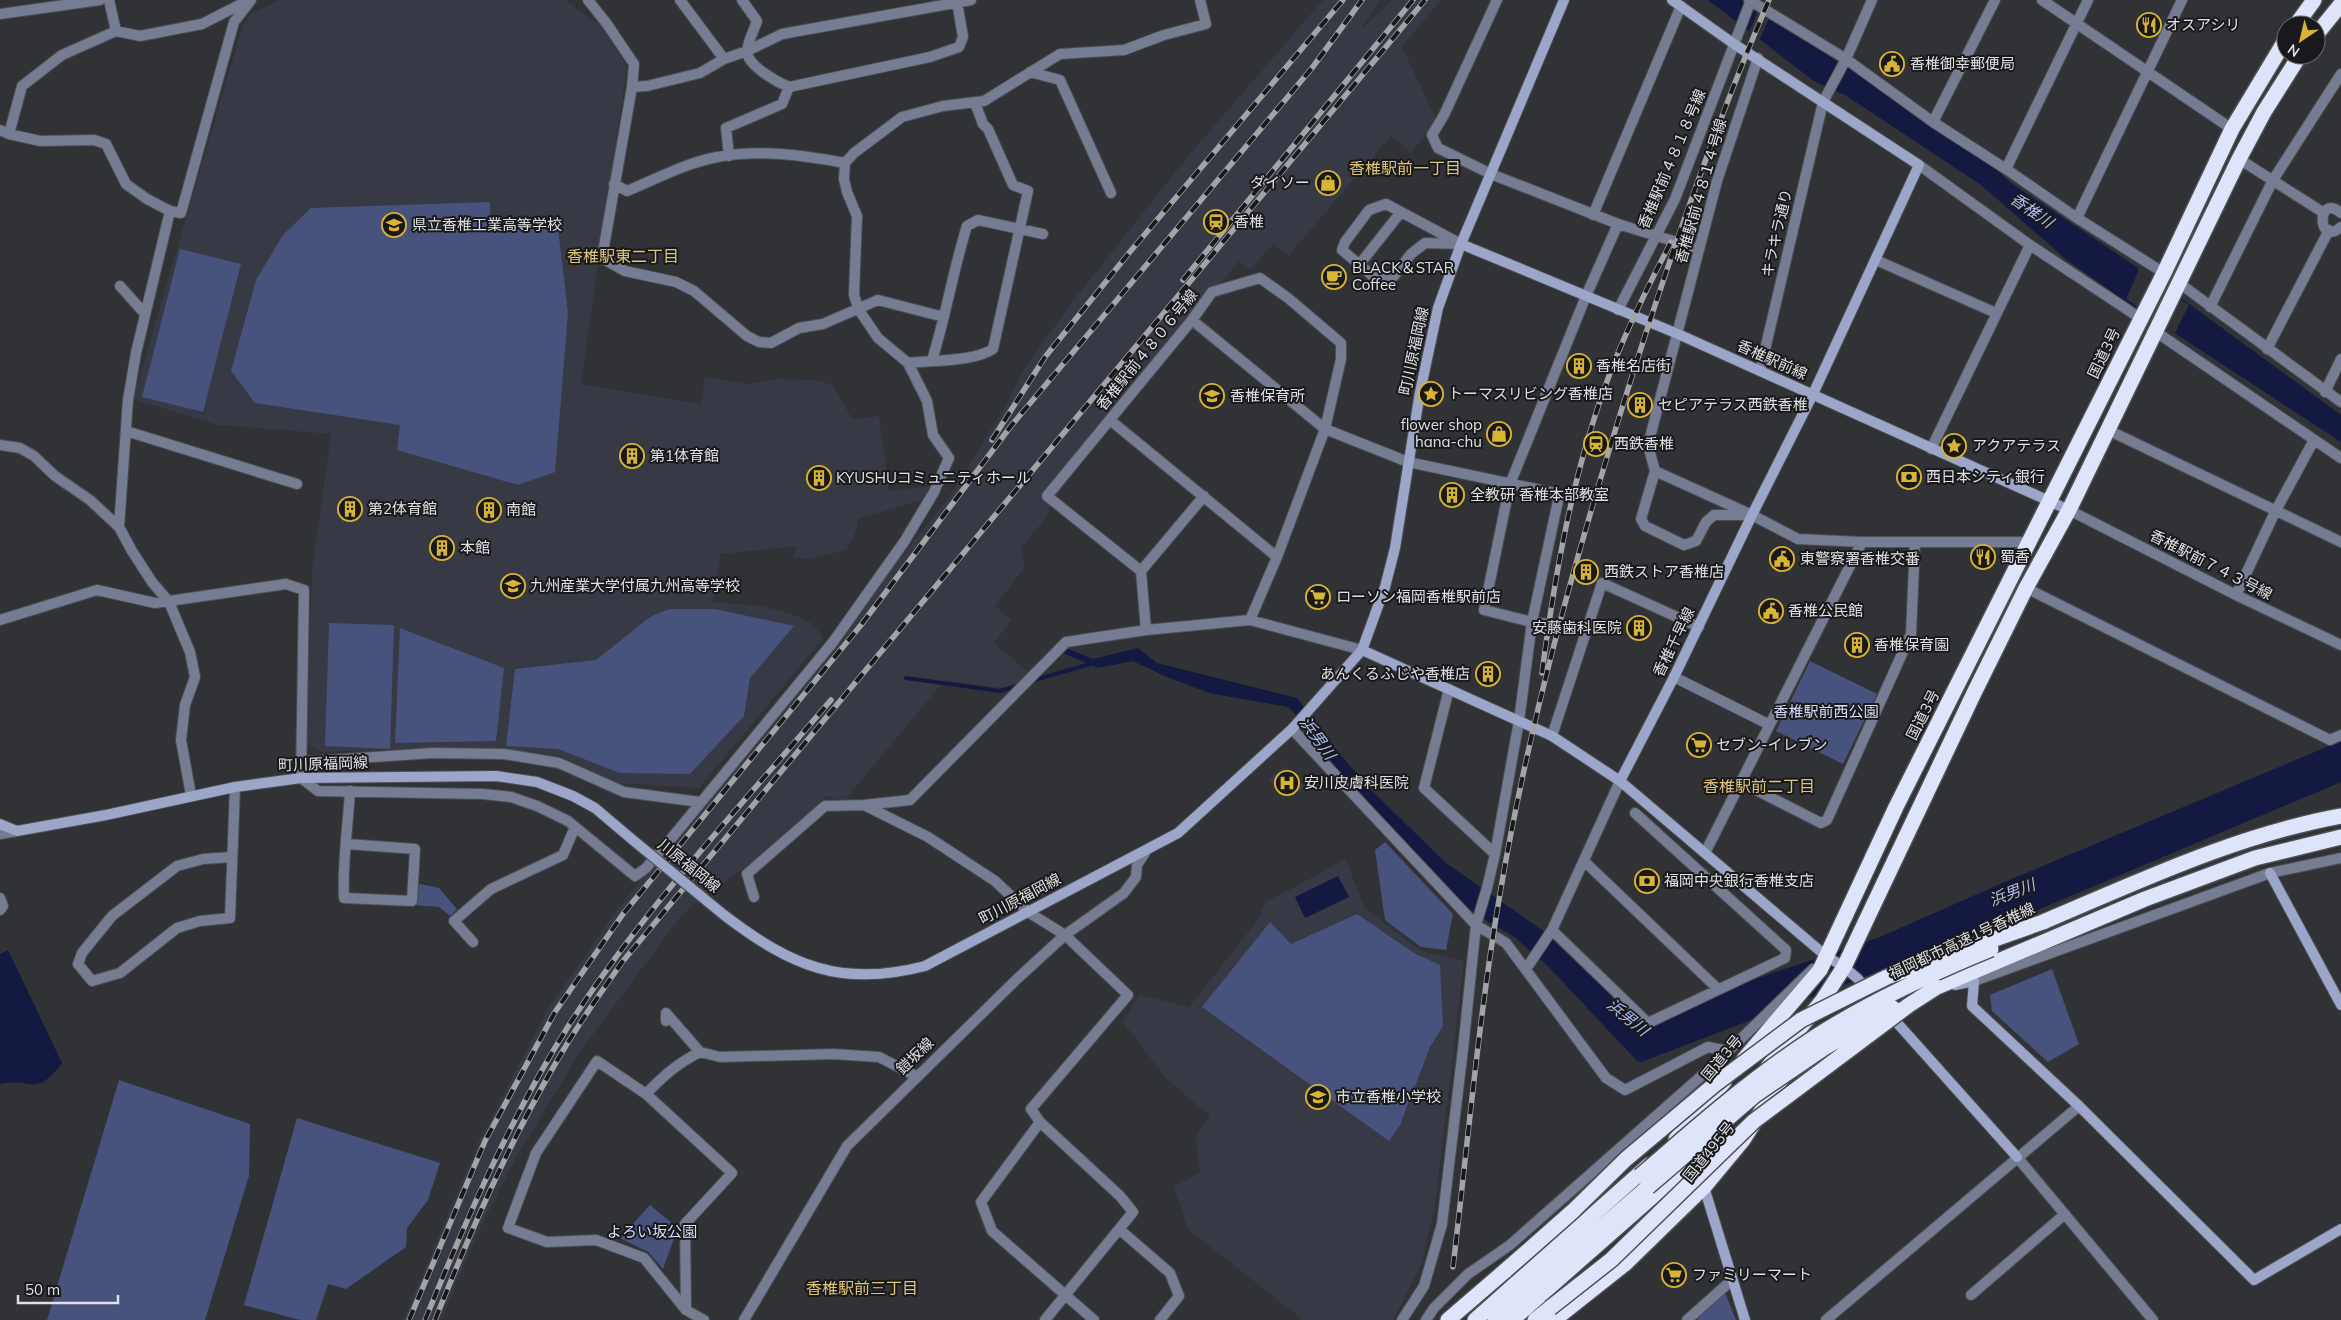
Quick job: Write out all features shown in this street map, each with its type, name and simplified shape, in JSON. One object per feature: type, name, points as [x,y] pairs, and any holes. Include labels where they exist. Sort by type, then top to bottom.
[{"type":"highway","points":[[2303,15],[2314,0]]},
{"type":"highway","points":[[2326,23],[2341,4]]},
{"type":"highway","name":"国道3号","points":[[1475,1320],[1671,1145],[1820,970],[1896,807],[2164,273],[2232,129],[2276,56]]},
{"type":"highway","points":[[1512,1320],[1687,1166],[1827,999],[2026,588],[2069,510],[2239,159],[2264,112],[2294,65]]},
{"type":"highway","name":"福岡都市高速1号香椎線","points":[[1644,1181],[1708,1117],[1815,1037],[1908,985],[1992,949],[2043,922],[2251,838],[2341,816]]},
{"type":"highway","name":"福岡都市高速1号香椎線","points":[[1644,1181],[1791,1070],[1872,1019],[1938,987],[2136,903],[2246,861],[2306,844],[2341,837]]},
{"type":"highway","points":[[1448,1320],[1573,1211],[1626,1159],[1714,1086],[1801,1020],[1887,977],[2043,922]]},
{"type":"highway","points":[[1535,1320],[1552,1314],[1611,1260],[1754,1121],[1909,1005],[1938,987]]},
{"type":"highway","name":"国道495号","points":[[1552,1314],[1626,1263],[1704,1187],[1743,1140],[1827,999]]},
{"type":"highway","points":[[1479,1320],[1644,1181]]},
{"type":"highway","points":[[1495,1320],[1644,1181]]},
{"type":"main road","name":"町川原福岡線","points":[[724,915],[760,942],[792,959],[827,971],[858,976],[899,972],[925,966],[1178,833],[1294,727],[1312,708],[1362,650],[1385,587],[1395,548],[1408,462],[1438,308],[1461,244],[1564,0]]},
{"type":"main road","points":[[1676,3],[1734,44],[1919,165]]},
{"type":"main road","name":"香椎千早線","points":[[1620,781],[1699,627],[1752,515],[1813,394],[1919,165]]},
{"type":"main road","name":"香椎駅前線","points":[[1461,244],[1678,334],[2069,510]]},
{"type":"main road","points":[[1362,650],[1552,736],[1620,781],[1826,956],[1857,978],[2017,1157]]},
{"type":"main road","name":"町川原福岡線","points":[[17,831],[106,815],[191,795],[300,778],[496,776],[537,782],[573,796],[595,808],[634,841]]},
{"type":"main road","points":[[0,824],[17,831]]},
{"type":"main road","name":"川原福岡線","points":[[634,841],[724,915]]},
{"type":"main road","points":[[2270,873],[2341,1005]]},
{"type":"main road","points":[[1886,1009],[1964,982],[1974,981],[1972,1006],[2079,1106],[2254,1280],[2341,1230]]},
{"type":"main road","points":[[1704,1187],[1745,1320]]},
{"type":"street","points":[[0,14],[100,0]]},
{"type":"street","points":[[109,0],[116,31]]},
{"type":"street","points":[[250,0],[234,22],[182,213],[170,211],[147,199],[126,184],[106,144],[94,140],[40,141],[4,132],[22,86],[62,55],[116,31],[140,36],[202,24],[250,0]]},
{"type":"street","points":[[588,0],[634,64],[632,87],[602,252],[605,260],[624,271],[676,282],[694,291],[753,340],[759,342],[771,343],[799,328],[823,324],[859,310],[878,300],[944,316]]},
{"type":"street","points":[[680,0],[724,59]]},
{"type":"street","points":[[742,0],[756,21],[747,51],[750,58],[763,72],[789,88],[930,57],[959,47],[963,37],[957,2]]},
{"type":"street","points":[[632,87],[647,86],[700,73],[724,59],[747,51],[782,34],[971,0]]},
{"type":"street","points":[[0,620],[97,590],[155,603],[286,584],[304,590],[300,778],[318,791],[482,794],[511,798],[537,806],[575,826],[635,876],[646,868],[833,642],[904,542],[934,492],[949,458],[933,435],[927,401],[908,363],[878,338],[859,310],[854,295],[857,216],[844,179],[845,164],[854,153],[902,117],[943,106],[984,101],[1060,54],[1124,50],[1164,35],[1197,28],[1206,24],[1200,0]]},
{"type":"street","points":[[1497,0],[1444,115],[1432,135],[1438,148],[1491,174],[1593,215],[1656,237],[1699,248]]},
{"type":"street","points":[[1750,0],[2077,218],[2164,273]]},
{"type":"street","name":"香椎駅前４８１８号線","points":[[1618,310],[1678,190],[1750,0]]},
{"type":"street","name":"キラキラ通り","points":[[1760,371],[1823,102],[1845,62],[1872,0]]},
{"type":"street","points":[[1933,122],[1995,0]]},
{"type":"street","points":[[2042,0],[2232,129]]},
{"type":"street","points":[[2006,169],[2088,0]]},
{"type":"street","points":[[2077,218],[2182,0]]},
{"type":"street","points":[[1593,215],[1676,3]]},
{"type":"street","name":"香椎駅前４８１４号線","points":[[1655,471],[1648,445],[1717,182],[1758,58]]},
{"type":"street","points":[[1030,72],[1060,80],[1111,193]]},
{"type":"street","points":[[2210,307],[2273,180],[2341,74]]},
{"type":"street","points":[[729,156],[726,128],[782,104],[789,88]]},
{"type":"street","points":[[908,363],[959,358],[988,353],[993,349],[1028,191],[1013,185],[988,129],[983,124],[975,103]]},
{"type":"street","points":[[614,184],[627,191],[696,163],[754,152],[813,157],[845,164]]},
{"type":"street","points":[[2239,159],[2324,214]]},
{"type":"street","points":[[1919,165],[2030,245],[2140,318]]},
{"type":"street","points":[[1386,204],[1461,244],[1425,243],[1411,254],[1394,276],[1374,277],[1342,250],[1345,242],[1368,210],[1386,204]]},
{"type":"street","points":[[2340,209],[2329,209],[2324,214],[2322,223],[2329,230],[2335,231],[2341,227]]},
{"type":"street","points":[[119,527],[126,431],[136,353],[170,211]]},
{"type":"street","points":[[1359,265],[1401,212]]},
{"type":"street","points":[[932,360],[955,264],[967,226],[978,220],[1043,234]]},
{"type":"street","points":[[1587,629],[1532,622],[1484,610],[1510,484],[1586,296],[1618,224]]},
{"type":"street","points":[[2267,349],[2329,230]]},
{"type":"street","points":[[1931,449],[2030,245]]},
{"type":"street","points":[[1876,260],[1996,313]]},
{"type":"street","name":"香椎駅前４８０６号線","points":[[1141,571],[1047,496],[1192,320],[1212,292],[1260,278],[1288,298],[1341,343],[1341,359],[1325,429]]},
{"type":"street","points":[[2179,283],[2341,402]]},
{"type":"street","points":[[120,286],[145,314]]},
{"type":"street","points":[[1192,320],[1325,429],[1408,462],[1555,493],[1558,501],[1532,622],[1518,721],[1495,854],[1488,888],[1476,925],[1464,1049],[1442,1224],[1424,1286],[1402,1320]]},
{"type":"street","points":[[2156,332],[2341,458]]},
{"type":"street","points":[[2325,392],[2341,359]]},
{"type":"street","points":[[1110,420],[1277,557]]},
{"type":"street","points":[[1250,620],[1277,557],[1325,429]]},
{"type":"street","points":[[2108,430],[2275,512],[2341,542]]},
{"type":"street","points":[[126,431],[297,484]]},
{"type":"street","points":[[2236,595],[2275,512],[2314,440]]},
{"type":"street","points":[[0,445],[20,448],[34,456],[54,476],[90,500],[119,527],[152,582],[169,602],[190,652],[195,676],[185,705],[182,740],[191,795]]},
{"type":"street","points":[[1752,515],[1714,515],[1706,522],[1696,541],[1684,545],[1645,526],[1641,519],[1655,471],[1752,515],[1798,538],[1862,542],[2028,542]]},
{"type":"street","points":[[1146,630],[1141,571],[1204,496]]},
{"type":"street","name":"香椎駅前７４３号線","points":[[2069,510],[2236,595],[2341,645]]},
{"type":"street","points":[[1705,852],[1742,782],[1768,724],[1862,542]]},
{"type":"street","points":[[1742,782],[1821,823],[1827,820],[1911,634],[1915,542]]},
{"type":"street","points":[[1552,736],[1602,583],[1699,627]]},
{"type":"street","points":[[2026,588],[2330,740],[2341,736]]},
{"type":"street","points":[[754,897],[747,874],[825,806],[864,805],[910,800],[1066,642],[1146,630],[1250,620],[1362,650]]},
{"type":"street","points":[[1674,677],[1768,724]]},
{"type":"street","points":[[1449,689],[1424,788],[1495,854]]},
{"type":"street","points":[[1294,727],[1476,925],[1506,943],[1606,1078],[1625,1090],[1708,1046],[1728,1051]]},
{"type":"street","points":[[300,762],[433,754],[504,754],[559,763],[624,792],[700,802]]},
{"type":"street","points":[[1526,969],[1552,930],[1585,862],[1620,781]]},
{"type":"street","points":[[232,857],[203,859],[177,866],[112,916],[82,953],[78,964],[92,981],[120,973],[176,928],[200,921],[230,918],[235,787]]},
{"type":"street","points":[[346,844],[414,849],[412,901],[344,898],[342,870],[350,791]]},
{"type":"street","points":[[864,805],[928,837],[995,881],[1028,912],[1065,935],[1128,995],[1031,1109],[1040,1122],[1120,1196],[1133,1212],[1045,1320]]},
{"type":"street","points":[[1552,930],[1648,1023],[1718,988],[1785,958],[1786,950],[1635,813]]},
{"type":"street","points":[[473,942],[454,921],[491,889],[563,854],[575,826]]},
{"type":"street","points":[[0,834],[17,831]]},
{"type":"street","name":"鎧坂線","points":[[744,1320],[847,1146],[916,1076],[1065,935],[1124,893],[1136,877],[1137,865],[1146,851]]},
{"type":"street","points":[[1974,981],[2270,873],[2341,858]]},
{"type":"street","points":[[1585,862],[1718,988]]},
{"type":"street","points":[[0,898],[3,906],[0,910]]},
{"type":"street","points":[[1426,1320],[1434,1308],[1468,1274],[1510,1245],[1728,1051],[1770,1008],[1826,956]]},
{"type":"street","points":[[666,1021],[666,1013],[700,1052],[720,1056],[833,1054],[879,1057],[916,1076]]},
{"type":"street","points":[[646,1094],[664,1074],[680,1062],[700,1052]]},
{"type":"street","points":[[686,1310],[685,1224],[732,1173],[646,1094],[597,1062],[536,1153],[508,1228],[547,1242],[596,1240],[644,1258],[686,1310],[704,1320]]},
{"type":"street","points":[[1826,1320],[2079,1106]]},
{"type":"street","points":[[1040,1122],[981,1202],[992,1231],[1094,1320]]},
{"type":"street","points":[[2017,1157],[2153,1320]]},
{"type":"street","points":[[1971,1295],[2065,1214]]},
{"type":"street","points":[[1120,1229],[1170,1272],[1179,1296],[1160,1320]]},
{"type":"street","points":[[1687,1320],[1732,1280]]},
{"type":"shaded area","points":[[280,0],[565,0],[602,27],[627,66],[581,384],[701,404],[705,377],[746,384],[779,379],[816,380],[833,385],[852,419],[879,416],[889,491],[931,486],[923,500],[857,519],[857,530],[846,550],[810,559],[793,558],[796,546],[721,554],[713,602],[761,606],[792,614],[811,623],[824,637],[699,788],[618,783],[560,756],[510,750],[435,748],[320,752],[306,742],[312,570],[331,434],[218,425],[133,399],[243,25],[252,13]]},
{"type":"shaded area","points":[[1323,0],[1380,0],[1360,30],[1392,0],[1441,0],[1402,47],[1437,121],[1411,153],[1391,136],[1288,256],[1273,244],[1250,270],[1239,261],[1111,420],[1047,511],[1050,513],[1021,548],[1025,567],[995,606],[1012,620],[994,643],[1032,676],[1018,690],[945,680],[845,800],[826,796],[789,834],[718,887],[715,884],[678,920],[580,1052],[517,1156],[478,1232],[441,1320],[403,1320],[480,1139],[548,1009],[616,911],[947,500],[1005,407],[1025,368],[1069,306],[1189,155]]},
{"type":"shaded area","name":"安川皮膚科医院","points":[[1285,766],[1305,787],[1299,792],[1295,790],[1291,794],[1287,790],[1283,794],[1268,779]]},
{"type":"shaded area","name":"市立香椎小学校","points":[[1345,858],[1365,908],[1421,951],[1464,961],[1435,1205],[1422,1263],[1393,1320],[1303,1320],[1188,1229],[1174,1187],[1200,1172],[1195,1137],[1210,1116],[1165,1077],[1123,1022],[1139,995],[1189,1007],[1257,921],[1266,902]]},
{"type":"green space","points":[[490,202],[490,217],[557,219],[568,313],[555,472],[518,485],[397,450],[400,425],[255,403],[231,371],[256,280],[283,235],[311,208]]},
{"type":"green space","points":[[180,249],[241,264],[203,412],[142,397]]},
{"type":"green space","points":[[669,609],[715,609],[794,626],[750,678],[744,716],[690,774],[620,773],[558,749],[506,746],[515,669],[596,660],[650,617]]},
{"type":"green space","points":[[329,623],[394,625],[390,749],[325,746]]},
{"type":"green space","points":[[400,628],[504,668],[496,741],[395,743]]},
{"type":"green space","name":"香椎駅前西公園","points":[[1810,661],[1877,694],[1843,764],[1776,731]]},
{"type":"green space","points":[[1385,842],[1453,914],[1446,950],[1421,947],[1385,920],[1375,850]]},
{"type":"green space","points":[[416,883],[439,888],[457,909],[450,916],[439,907],[412,905]]},
{"type":"green space","points":[[1357,914],[1414,953],[1440,965],[1443,1026],[1430,1047],[1400,1125],[1389,1141],[1202,1007],[1270,922],[1291,944]]},
{"type":"green space","points":[[2052,969],[2079,1044],[2048,1062],[1992,1011],[1990,995]]},
{"type":"green space","points":[[119,1080],[250,1124],[249,1176],[205,1320],[47,1320]]},
{"type":"green space","points":[[297,1118],[440,1163],[428,1200],[407,1228],[406,1247],[346,1289],[328,1284],[316,1320],[300,1320],[244,1305]]},
{"type":"green space","name":"よろい坂公園","points":[[650,1205],[678,1228],[663,1269],[648,1252],[620,1238]]},
{"type":"green space","points":[[1724,1290],[1736,1320],[1698,1320],[1699,1310]]},
{"type":"water","name":"香椎川","points":[[1708,0],[1742,0],[1751,5],[1829,54],[1995,168],[2011,183],[2138,268],[2138,272],[2185,301],[2341,415],[2341,442],[2118,296],[2067,260],[1981,185],[1845,95],[1814,81]]},
{"type":"water","points":[[1138,648],[1157,663],[1297,698],[1331,744],[1371,790],[1446,863],[1542,930],[1644,1026],[1749,981],[1880,937],[2007,881],[2341,741],[2341,782],[2016,919],[1641,1062],[1637,1061],[1547,965],[1513,936],[1473,913],[1337,769],[1308,727],[1288,707],[1209,693],[1167,677],[1133,661],[1098,668],[1063,653],[1068,649],[1093,659]]},
{"type":"water","points":[[1338,876],[1349,897],[1305,918],[1295,897]]},
{"type":"water","points":[[8,950],[62,1063],[53,1074],[39,1084],[0,1084],[0,954]]},
{"type":"pier","points":[[1760,6],[1772,12],[1758,43],[1748,35]]},
{"type":"pier","points":[[2138,272],[2189,305],[2175,333],[2126,299]]},
{"type":"waterway","name":"浜男川","points":[[1031,681],[1094,663]]},
{"type":"waterway","points":[[906,678],[1000,691],[1020,685]]},
{"type":"railway","points":[[992,440],[1045,357],[1129,253],[1343,0]]},
{"type":"railway","points":[[409,1320],[485,1141],[555,1012],[623,914],[861,625],[1011,426],[1312,68],[1362,0]]},
{"type":"railway","points":[[1183,280],[1413,0]]},
{"type":"railway","points":[[435,1320],[476,1223],[520,1128],[570,1039],[623,961],[1425,0]]},
{"type":"railway","points":[[1453,1267],[1480,1030],[1493,935],[1512,829],[1537,711],[1567,594],[1618,421],[1652,315],[1707,156],[1769,0]]},
{"type":"railway","points":[[1542,673],[1559,560],[1585,448],[1596,412],[1623,342],[1671,242]]},
{"type":"railway","points":[[425,1320],[473,1206],[509,1132],[569,1025],[629,940],[694,858],[831,700]]},
{"type":"place","name":"オスアシリ","points":[[2149,25]]},
{"type":"place","name":"香椎御幸郵便局","points":[[1892,64]]},
{"type":"place","name":"ダイソー","points":[[1328,183]]},
{"type":"place","name":"香椎","points":[[1216,222]]},
{"type":"place","name":"県立香椎工業高等学校","points":[[394,225]]},
{"type":"place","name":"BLACK＆STAR Coffee","points":[[1334,277]]},
{"type":"place","name":"香椎名店街","points":[[1579,366]]},
{"type":"place","name":"トーマスリビング香椎店","points":[[1431,394]]},
{"type":"place","name":"香椎保育所","points":[[1212,396]]},
{"type":"place","name":"セピアテラス西鉄香椎","points":[[1640,405]]},
{"type":"place","name":"flower shop hana-chu","points":[[1499,434]]},
{"type":"place","name":"西鉄香椎","points":[[1596,444]]},
{"type":"place","name":"アクアテラス","points":[[1954,446]]},
{"type":"place","name":"第1体育館","points":[[632,456]]},
{"type":"place","name":"西日本シティ銀行","points":[[1909,477]]},
{"type":"place","name":"KYUSHUコミュニティホール","points":[[819,478]]},
{"type":"place","name":"全教研 香椎本部教室","points":[[1452,495]]},
{"type":"place","name":"第2体育館","points":[[350,509]]},
{"type":"place","name":"南館","points":[[489,510]]},
{"type":"place","name":"本館","points":[[442,548]]},
{"type":"place","name":"蜀香","points":[[1983,557]]},
{"type":"place","name":"東警察署香椎交番","points":[[1782,559]]},
{"type":"place","name":"西鉄ストア香椎店","points":[[1586,572]]},
{"type":"place","name":"九州産業大学付属九州高等学校","points":[[513,586]]},
{"type":"place","name":"ローソン福岡香椎駅前店","points":[[1318,597]]},
{"type":"place","name":"香椎公民館","points":[[1771,611]]},
{"type":"place","name":"安藤歯科医院","points":[[1639,628]]},
{"type":"place","name":"香椎保育園","points":[[1857,645]]},
{"type":"place","name":"あんくるふじや香椎店","points":[[1488,674]]},
{"type":"place","name":"セブン-イレブン","points":[[1699,745]]},
{"type":"place","name":"安川皮膚科医院","points":[[1287,783]]},
{"type":"place","name":"福岡中央銀行香椎支店","points":[[1647,881]]},
{"type":"place","name":"市立香椎小学校","points":[[1318,1097]]},
{"type":"place","name":"ファミリーマート","points":[[1674,1275]]},
{"type":"district","name":"香椎駅前一丁目","points":[[1405,168]]},
{"type":"district","name":"香椎駅東二丁目","points":[[623,256]]},
{"type":"district","name":"香椎駅前二丁目","points":[[1759,786]]},
{"type":"district","name":"香椎駅前三丁目","points":[[862,1288]]}]
